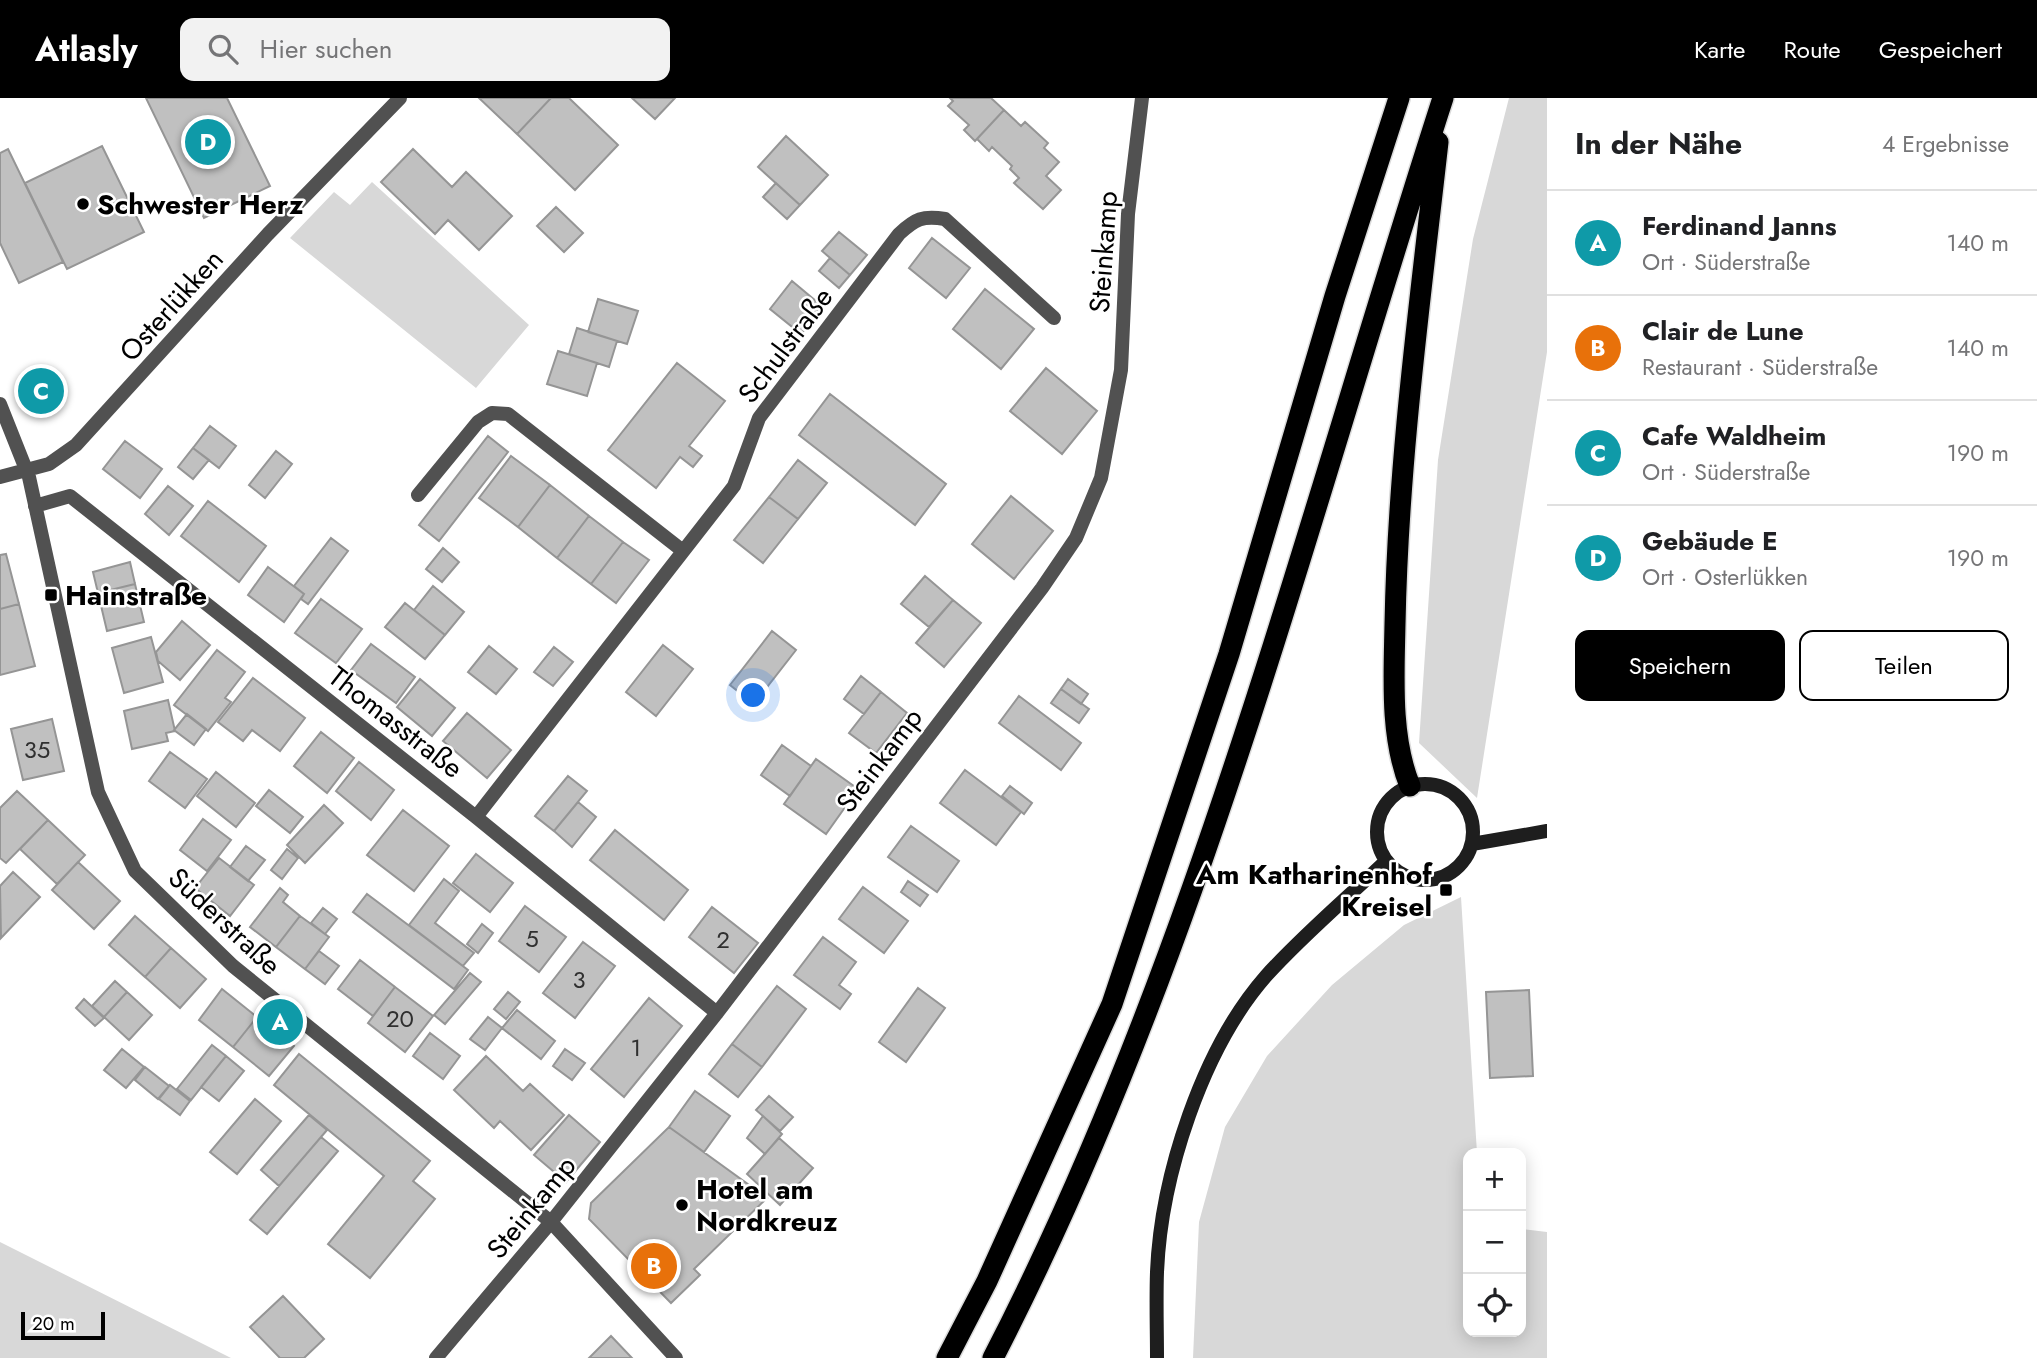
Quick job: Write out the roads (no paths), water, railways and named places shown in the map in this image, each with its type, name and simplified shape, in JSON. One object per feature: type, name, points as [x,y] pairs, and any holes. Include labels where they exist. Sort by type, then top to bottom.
[{"type":"highway","points":[[947,1358],[987,1282],[1112,1004],[1229,654],[1331,309],[1399,98]]},
{"type":"highway","points":[[1410,786],[1398,754],[1394,650],[1396,570],[1410,398],[1443,98]]},
{"type":"highway","points":[[992,1358],[1026,1293],[1079,1175],[1191,890],[1255,702],[1372,317],[1443,98]]},
{"type":"main road","points":[[1410,786],[1439,786],[1463,802],[1470,815],[1472,844],[1466,858],[1455,870],[1442,878],[1426,881],[1411,879],[1397,872],[1385,861],[1376,832],[1378,817],[1385,804],[1410,786]]},
{"type":"main road","points":[[1472,844],[1547,831]]},
{"type":"main road","points":[[1157,1358],[1157,1270],[1172,1173],[1203,1079],[1231,1024],[1266,976],[1385,861]]},
{"type":"street","name":"Osterlükken","points":[[26,470],[49,464],[76,445],[268,234],[400,98]]},
{"type":"street","name":"Steinkamp","points":[[436,1358],[551,1222],[717,1013],[1042,588],[1076,538],[1101,478],[1121,370],[1128,214],[1142,98]]},
{"type":"street","name":"Schulstraße","points":[[476,817],[734,486],[759,418],[899,234],[915,220],[928,216],[945,219],[1054,318]]},
{"type":"street","name":"Süderstraße","points":[[0,404],[26,470],[98,792],[135,871],[233,966],[551,1222],[676,1358]]},
{"type":"street","points":[[418,495],[478,422],[492,413],[508,414],[683,551]]},
{"type":"street","points":[[0,477],[26,470]]},
{"type":"street","name":"Thomasstraße","points":[[35,506],[70,496],[476,817],[717,1013]]},
{"type":"place","name":"Gebäude E","points":[[208,142]]},
{"type":"place","name":"Schwester Herz","points":[[83,204]]},
{"type":"place","name":"Cafe Waldheim","points":[[41,391]]},
{"type":"place","name":"Hainstraße","points":[[51,595]]},
{"type":"place","name":"Am Katharinenhof Kreisel","points":[[1446,890]]},
{"type":"place","name":"Ferdinand Janns","points":[[280,1022]]},
{"type":"place","name":"Hotel am Nordkreuz","points":[[682,1205]]},
{"type":"place","name":"Clair de Lune","points":[[654,1266]]}]
